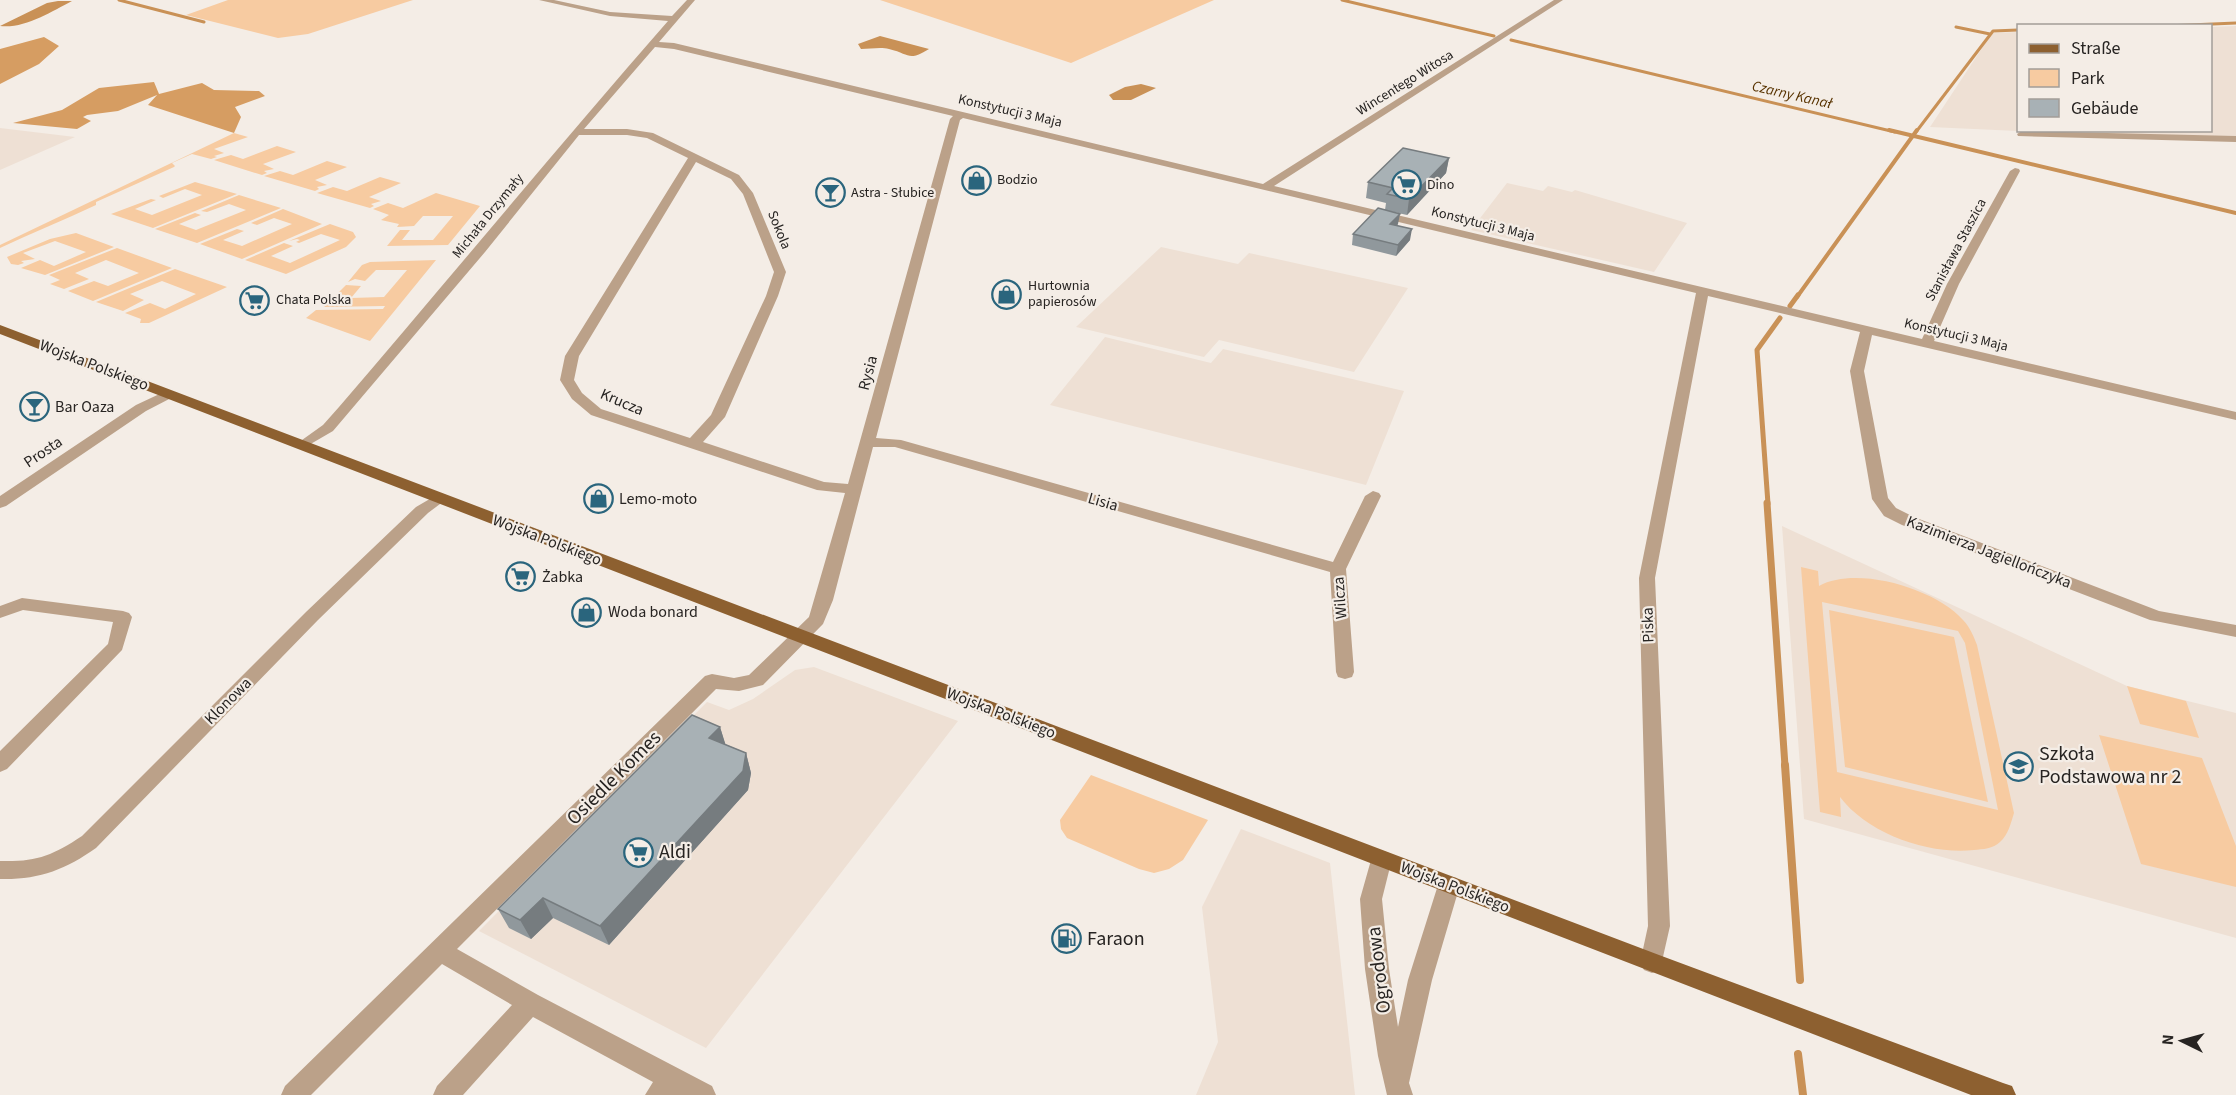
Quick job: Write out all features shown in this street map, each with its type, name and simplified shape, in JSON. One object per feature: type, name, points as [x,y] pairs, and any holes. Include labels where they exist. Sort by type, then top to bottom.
[{"type":"main road","name":"Wojska Polskiego","points":[[0,329],[1652,963],[2003,1095]]},
{"type":"street","points":[[543,0],[610,14],[675,19]]},
{"type":"street","name":"Michała Drzymały","points":[[302,445],[328,428],[344,410],[481,249],[576,132],[691,0]]},
{"type":"street","name":"Wincentego Witosa","points":[[1265,187],[1559,0]]},
{"type":"street","name":"Konstytucji 3 Maja","points":[[653,44],[674,46],[2236,416]]},
{"type":"street","name":"Rysia","points":[[801,637],[817,620],[824,600],[955,119],[961,115]]},
{"type":"street","name":"Sokola","points":[[576,132],[627,132],[649,135],[735,177],[748,194],[780,272],[772,296],[718,417],[692,445]]},
{"type":"street","points":[[2022,134],[2236,139]]},
{"type":"street","name":"Krucza","points":[[695,156],[572,356],[567,380],[577,396],[596,412],[822,487],[853,489]]},
{"type":"street","name":"Stanisława Staszica","points":[[1926,344],[1953,284],[2015,171]]},
{"type":"street","name":"Piska","points":[[1652,963],[1659,926],[1647,578],[1703,291]]},
{"type":"street","name":"Kazimierza Jagiellończyka","points":[[1867,330],[1857,371],[1880,499],[1890,512],[2012,562],[2156,616],[2236,631]]},
{"type":"street","name":"Prosta","points":[[0,503],[141,408],[168,394]]},
{"type":"street","name":"Lisia","points":[[868,442],[896,443],[1338,569]]},
{"type":"street","name":"Wilcza","points":[[1346,672],[1338,569],[1373,495]]},
{"type":"street","name":"Klonowa","points":[[0,870],[25,871],[58,864],[89,842],[312,616],[422,510],[440,498]]},
{"type":"street","points":[[0,612],[22,604],[123,618],[116,646],[0,764]]},
{"type":"street","name":"Osiedle Komes","points":[[294,1095],[712,681],[744,686],[756,680],[801,637]]},
{"type":"street","name":"Ogrodowa","points":[[1381,859],[1371,898],[1377,969],[1388,1046],[1399,1088]]},
{"type":"street","name":"Ogrodowa","points":[[1399,1088],[1420,981],[1449,885]]},
{"type":"street","points":[[439,950],[665,1087],[703,1095]]},
{"type":"street","points":[[446,1095],[530,1004]]},
{"type":"shaded area","points":[[72,1],[28,22],[0,26],[47,3]]},
{"type":"shaded area","points":[[2236,26],[2236,141],[2039,132],[2212,132],[2212,27]]},
{"type":"shaded area","points":[[2017,32],[2017,131],[1930,127],[1992,33]]},
{"type":"shaded area","points":[[880,36],[929,49],[909,56],[886,48],[861,49],[858,44]]},
{"type":"shaded area","points":[[44,37],[59,46],[39,64],[0,84],[0,49]]},
{"type":"shaded area","points":[[154,82],[159,94],[202,83],[214,90],[259,91],[265,96],[235,107],[241,117],[234,133],[148,105],[157,95],[118,111],[87,115],[83,117],[91,121],[77,129],[13,123],[62,110],[99,88]]},
{"type":"shaded area","points":[[1141,84],[1156,88],[1131,100],[1113,100],[1109,95],[1125,87]]},
{"type":"shaded area","points":[[0,128],[75,137],[0,170]]},
{"type":"shaded area","points":[[1507,183],[1543,191],[1548,186],[1572,192],[1575,190],[1687,223],[1654,272],[1471,230]]},
{"type":"shaded area","points":[[1161,247],[1238,264],[1249,253],[1408,288],[1354,372],[1219,340],[1204,357],[1076,327]]},
{"type":"shaded area","points":[[1105,337],[1211,363],[1223,349],[1404,391],[1366,485],[1050,405]]},
{"type":"shaded area","name":"Szkoła Podstawowa nr 2","points":[[1782,526],[2127,686],[2236,713],[2236,938],[1804,819]]},
{"type":"shaded area","points":[[814,667],[958,721],[706,1048],[479,931],[707,702],[729,710],[753,699],[795,670]]},
{"type":"shaded area","points":[[1241,829],[1330,863],[1355,1095],[1196,1095],[1218,1042],[1202,907]]},
{"type":"green space","points":[[228,0],[413,0],[308,34],[278,38],[186,15]]},
{"type":"green space","points":[[880,0],[1214,0],[1071,63]]},
{"type":"green space","points":[[234,133],[248,137],[214,149],[224,153],[211,159],[192,154],[172,163],[174,167],[0,248],[0,245]]},
{"type":"green space","points":[[277,146],[296,152],[263,164],[274,169],[264,171],[267,173],[262,175],[214,160],[231,155],[243,159]]},
{"type":"green space","points":[[327,161],[347,167],[315,180],[327,185],[317,187],[319,189],[315,191],[264,176],[280,171],[293,175]]},
{"type":"green space","points":[[380,177],[401,183],[369,197],[381,201],[371,204],[374,206],[370,208],[317,193],[333,187],[347,191]]},
{"type":"green space","points":[[195,182],[237,194],[153,228],[111,214],[151,199],[156,200],[135,209],[152,215],[202,195],[185,189],[163,198],[159,196]]},
{"type":"green space","points":[[436,193],[480,206],[448,245],[387,246],[400,230],[410,230],[402,240],[433,240],[453,216],[423,216],[414,226],[397,227],[399,224],[381,220],[389,215],[373,209],[388,203],[403,208]]},
{"type":"green space","points":[[239,195],[281,208],[197,243],[155,229],[195,213],[201,215],[179,224],[196,230],[246,210],[229,204],[207,212],[201,211]]},
{"type":"green space","points":[[283,209],[322,224],[242,259],[200,244],[237,229],[244,231],[223,240],[242,246],[292,224],[274,218],[257,225],[251,223]]},
{"type":"green space","points":[[330,224],[353,232],[356,237],[346,247],[286,274],[245,260],[284,243],[293,246],[271,256],[290,263],[340,240],[321,234],[299,243],[296,242],[300,240],[297,239],[289,241]]},
{"type":"green space","points":[[76,233],[114,247],[45,275],[21,268],[40,260],[54,266],[86,252],[55,241],[23,253],[35,259],[21,261],[24,263],[18,265],[11,264],[7,257],[50,239]]},
{"type":"green space","points":[[117,248],[172,268],[93,301],[68,291],[94,281],[108,286],[139,273],[106,260],[75,273],[89,279],[64,289],[50,284],[60,280],[49,275]]},
{"type":"green space","points":[[436,260],[370,341],[306,318],[316,310],[383,309],[385,306],[324,307],[346,285],[361,286],[351,298],[384,297],[407,270],[376,270],[365,281],[355,279],[348,282],[362,265],[370,262]]},
{"type":"green space","points":[[175,269],[227,287],[149,323],[140,323],[141,319],[125,313],[150,303],[165,309],[196,294],[162,281],[130,294],[144,300],[123,311],[96,302]]},
{"type":"green space","points":[[1801,567],[1818,571],[1819,586],[1835,580],[1854,578],[1874,579],[1916,590],[1951,609],[1965,623],[1972,632],[1977,645],[2014,813],[2007,832],[1997,844],[1984,849],[1956,851],[1919,845],[1883,831],[1866,822],[1840,797],[1841,817],[1820,812]],"holes":[[[1822,602],[1958,631],[1965,643],[1998,810],[1837,772]]]},
{"type":"green space","points":[[1829,610],[1954,637],[1988,802],[1845,767]]},
{"type":"green space","points":[[2127,686],[2186,701],[2199,738],[2140,724]]},
{"type":"green space","points":[[2099,735],[2202,758],[2236,846],[2236,887],[2141,864]]},
{"type":"green space","points":[[1091,775],[1208,820],[1183,860],[1169,869],[1154,873],[1139,869],[1067,838],[1061,829],[1060,820]]},
{"type":"building","points":[[1403,148],[1449,158],[1409,199],[1387,194],[1393,188],[1368,182]]},
{"type":"building","points":[[1378,208],[1400,214],[1390,224],[1412,229],[1398,245],[1353,234]]},
{"type":"building","name":"Aldi","points":[[692,715],[720,727],[709,738],[746,753],[743,771],[600,926],[543,898],[520,920],[498,909]]},
{"type":"waterway","points":[[119,0],[204,22]]},
{"type":"waterway","name":"Czarny Kanał","points":[[1342,0],[1494,36]]},
{"type":"waterway","name":"Czarny Kanał","points":[[2212,24],[2236,23]]},
{"type":"waterway","points":[[1956,27],[1990,34]]},
{"type":"waterway","name":"Czarny Kanał","points":[[1916,132],[1993,31],[2017,30]]},
{"type":"waterway","name":"Czarny Kanał","points":[[1511,40],[1895,132]]},
{"type":"waterway","name":"Czarny Kanał","points":[[1889,130],[1913,136]]},
{"type":"waterway","name":"Czarny Kanał","points":[[1913,136],[1917,130]]},
{"type":"waterway","points":[[1797,297],[1913,136]]},
{"type":"waterway","points":[[1913,136],[2236,213]]},
{"type":"waterway","points":[[1790,306],[1798,295]]},
{"type":"waterway","points":[[1768,504],[1757,350],[1780,318]]},
{"type":"waterway","points":[[1767,503],[1785,766]]},
{"type":"waterway","points":[[1785,765],[1800,980]]},
{"type":"waterway","points":[[1798,1054],[1803,1095]]},
{"type":"place","name":"Bodzio","points":[[976,180]]},
{"type":"place","name":"Dino","points":[[1406,185]]},
{"type":"place","name":"Astra - Słubice","points":[[830,193]]},
{"type":"place","name":"Hurtownia papierosów","points":[[1007,294]]},
{"type":"place","name":"Chata Polska","points":[[255,300]]},
{"type":"place","name":"Bar Oaza","points":[[34,407]]},
{"type":"place","name":"Lemo-moto","points":[[598,499]]},
{"type":"place","name":"Żabka","points":[[521,577]]},
{"type":"place","name":"Woda bonard","points":[[587,612]]},
{"type":"place","name":"Szkoła Podstawowa nr 2","points":[[2018,766]]},
{"type":"place","name":"Aldi","points":[[638,852]]},
{"type":"place","name":"Faraon","points":[[1066,939]]}]
